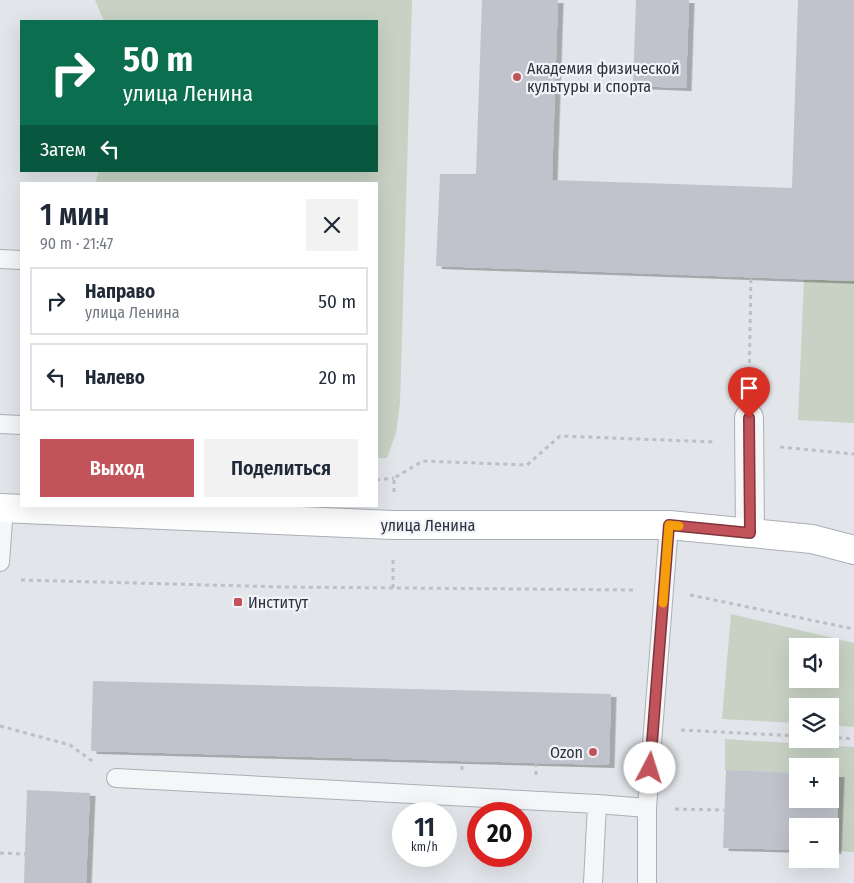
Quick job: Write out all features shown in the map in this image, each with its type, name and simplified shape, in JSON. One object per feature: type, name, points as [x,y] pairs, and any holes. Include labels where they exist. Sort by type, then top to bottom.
[{"type":"street","points":[[749,431],[750,533]]},
{"type":"street","name":"улица Ленина","points":[[2,508],[198,512],[393,525],[669,525],[812,539],[854,550]]},
{"type":"lane","points":[[0,259],[20,260]]},
{"type":"lane","points":[[0,424],[20,425]]},
{"type":"lane","points":[[0,562],[2,508]]},
{"type":"lane","points":[[646,883],[647,808],[669,525]]},
{"type":"lane","points":[[116,778],[647,808]]},
{"type":"lane","points":[[594,883],[597,804]]},
{"type":"path","points":[[749,431],[751,277]]},
{"type":"path","points":[[378,480],[394,478],[423,461],[527,465],[560,436],[749,431],[854,454]]},
{"type":"path","points":[[393,588],[394,478]]},
{"type":"path","points":[[20,580],[285,587],[664,590],[854,629]]},
{"type":"path","points":[[0,726],[70,745],[116,778]]},
{"type":"path","points":[[653,728],[789,736]]},
{"type":"path","points":[[839,738],[854,739]]},
{"type":"path","points":[[647,808],[724,810]]},
{"type":"path","points":[[0,853],[24,854]]},
{"type":"green space","points":[[95,0],[412,0],[400,403],[396,433],[387,458],[378,458],[378,182],[96,182],[99,172],[378,172],[378,20],[104,20]]},
{"type":"green space","points":[[804,279],[854,281],[854,423],[798,420]]},
{"type":"green space","points":[[731,614],[833,638],[789,638],[789,688],[839,688],[839,639],[854,643],[854,727],[839,726],[839,698],[789,698],[789,723],[722,719]]},
{"type":"green space","points":[[725,739],[789,743],[789,748],[854,747],[854,852],[839,851],[839,818],[837,818],[839,758],[789,758],[789,773],[725,770]]},
{"type":"building","name":"Академия физической культуры и спорта","points":[[482,0],[558,0],[552,180],[792,188],[798,0],[854,0],[854,281],[436,266],[440,174],[476,174]]},
{"type":"building","points":[[636,0],[689,0],[686,88],[633,86]]},
{"type":"building","points":[[93,681],[611,694],[609,765],[91,751]]},
{"type":"building","points":[[726,770],[789,773],[789,808],[838,808],[837,818],[789,818],[789,850],[723,848]]},
{"type":"building","points":[[27,790],[90,793],[86,883],[24,883]]},
{"type":"slow traffic","points":[[663,603],[669,525],[679,526]]},
{"type":"place","name":"Академия физической культуры и спорта","points":[[517,77]]},
{"type":"place","name":"Институт","points":[[238,602]]},
{"type":"place","name":"Ozon","points":[[593,752]]},
{"type":"route","points":[[650,768],[669,525],[750,533],[749,418]]}]
